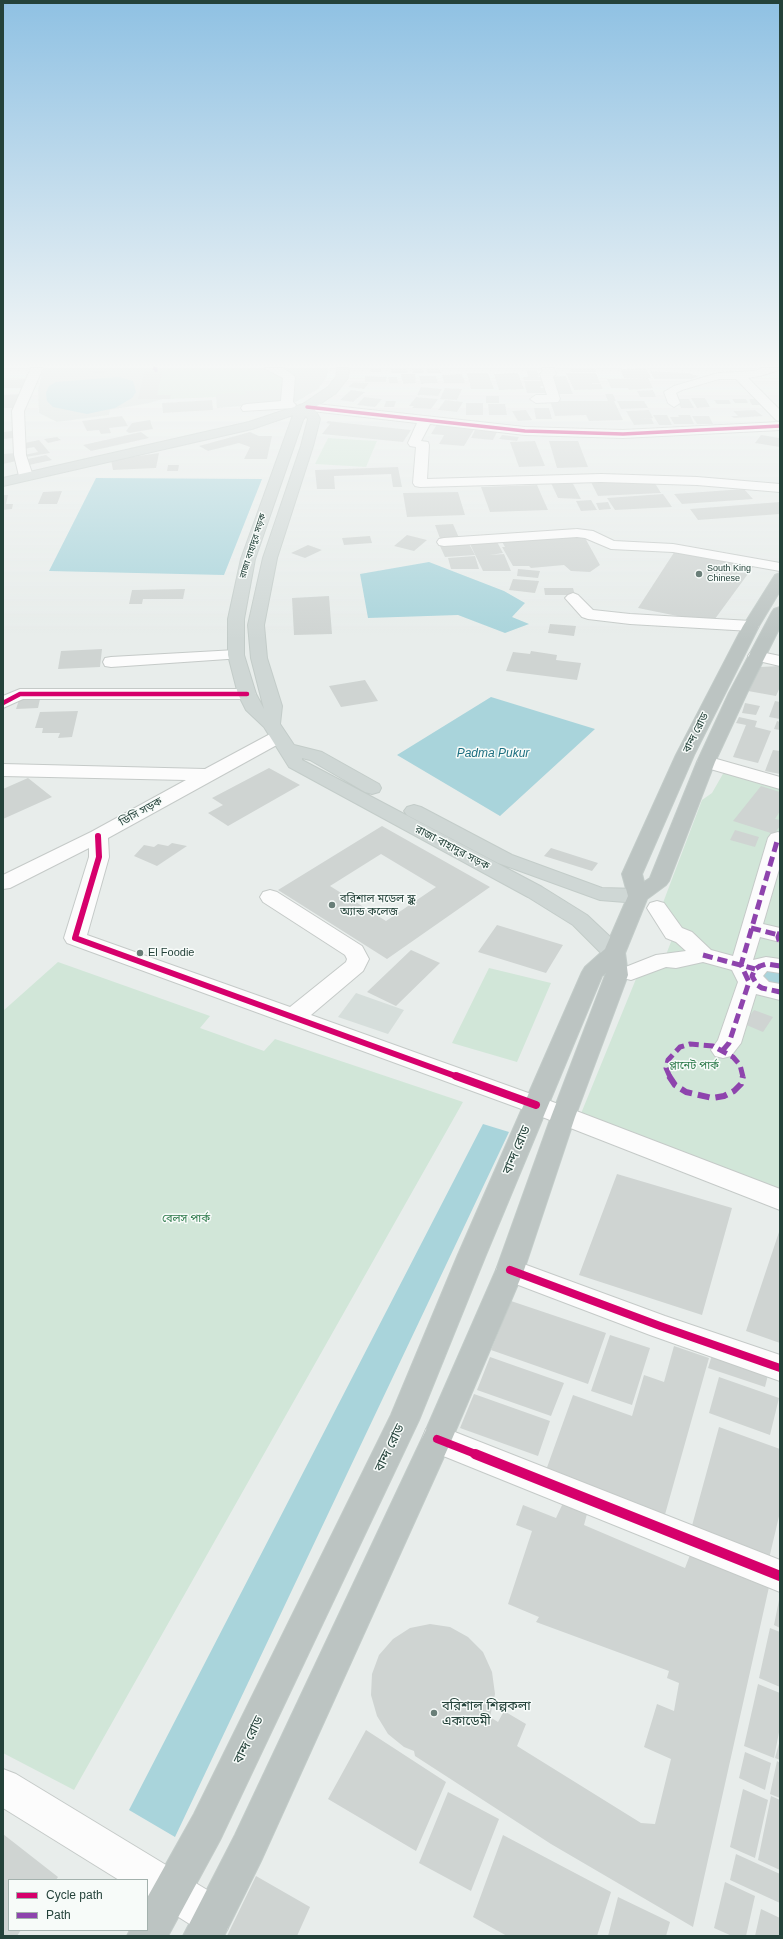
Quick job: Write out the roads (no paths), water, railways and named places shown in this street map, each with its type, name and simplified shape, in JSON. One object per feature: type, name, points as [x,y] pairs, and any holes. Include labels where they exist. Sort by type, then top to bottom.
[{"type":"highway","name":"বান্দ রোড","points":[[147,1936],[208,1826],[404,1420],[593,972],[623,963],[638,896],[632,874],[685,755],[750,626],[780,578]]},
{"type":"highway","name":"বান্দ রোড","points":[[638,896],[659,880],[706,762],[756,656],[780,612]]},
{"type":"highway","points":[[208,1926],[248,1848],[437,1439],[510,1270],[564,1117],[617,975],[623,963]]},
{"type":"main road","points":[[3,482],[104,458]]},
{"type":"main road","name":"রাজা বাহাদুর সড়ক","points":[[283,458],[248,559],[236,619],[236,655],[248,694],[255,710],[279,736],[295,764],[535,892],[580,920],[623,963]]},
{"type":"main road","name":"রাজা বাহাদুর সড়ক","points":[[279,736],[273,706],[258,658],[256,625],[270,558],[303,458]]},
{"type":"main road","name":"রাজা বাহাদুর সড়ক","points":[[279,736],[373,789],[505,859],[600,894],[638,896]]},
{"type":"street","points":[[21,458],[26,476]]},
{"type":"street","points":[[422,458],[420,484],[600,478],[697,481],[780,488]]},
{"type":"street","points":[[444,542],[577,533],[588,534],[611,544],[673,548],[780,567]]},
{"type":"street","points":[[574,598],[588,614],[630,619],[750,626]]},
{"type":"street","points":[[111,662],[236,655]]},
{"type":"street","points":[[756,656],[780,661]]},
{"type":"street","points":[[3,703],[20,694],[248,694]]},
{"type":"street","name":"ডিসি সড়ক","points":[[3,883],[98,836],[279,736]]},
{"type":"street","points":[[706,762],[780,783]]},
{"type":"street","points":[[3,770],[209,775]]},
{"type":"street","points":[[98,836],[99,857],[75,938],[536,1106],[780,1200]]},
{"type":"street","points":[[724,1050],[729,1043],[750,974],[751,928],[778,838]]},
{"type":"street","points":[[270,897],[354,951],[358,958],[354,966],[292,1017]]},
{"type":"street","points":[[657,908],[674,934],[684,937],[703,955],[750,974],[762,988],[780,992]]},
{"type":"street","points":[[751,928],[780,937]]},
{"type":"street","points":[[623,963],[664,960],[676,961],[703,955]]},
{"type":"street","points":[[750,974],[766,964],[780,966]]},
{"type":"street","points":[[510,1270],[660,1326],[780,1368]]},
{"type":"street","points":[[437,1439],[780,1576]]},
{"type":"street","points":[[3,1787],[172,1889],[208,1926]]},
{"type":"water","points":[[96,478],[262,479],[224,575],[49,571]]},
{"type":"water","points":[[429,562],[504,591],[525,603],[512,617],[529,624],[505,633],[458,615],[368,618],[360,574]]},
{"type":"water","name":"Padma Pukur","points":[[491,697],[595,729],[500,816],[397,755]]},
{"type":"water","points":[[763,969],[780,970],[780,987],[776,988],[758,974]]},
{"type":"water","points":[[483,1124],[509,1132],[175,1837],[129,1810]]},
{"type":"place","name":"South King Chinese","points":[[699,574]]},
{"type":"place","name":"বরিশাল মডেল স্কুল অ্যান্ড কলেজ","points":[[332,905]]},
{"type":"place","name":"El Foodie","points":[[140,953]]},
{"type":"place","name":"বরিশাল শিল্পকলা একাডেমী","points":[[434,1713]]},
{"type":"park label","name":"প্লানেট পার্ক","points":[[694,1066]]},
{"type":"park label","name":"বেলস পার্ক","points":[[186,1219]]}]
